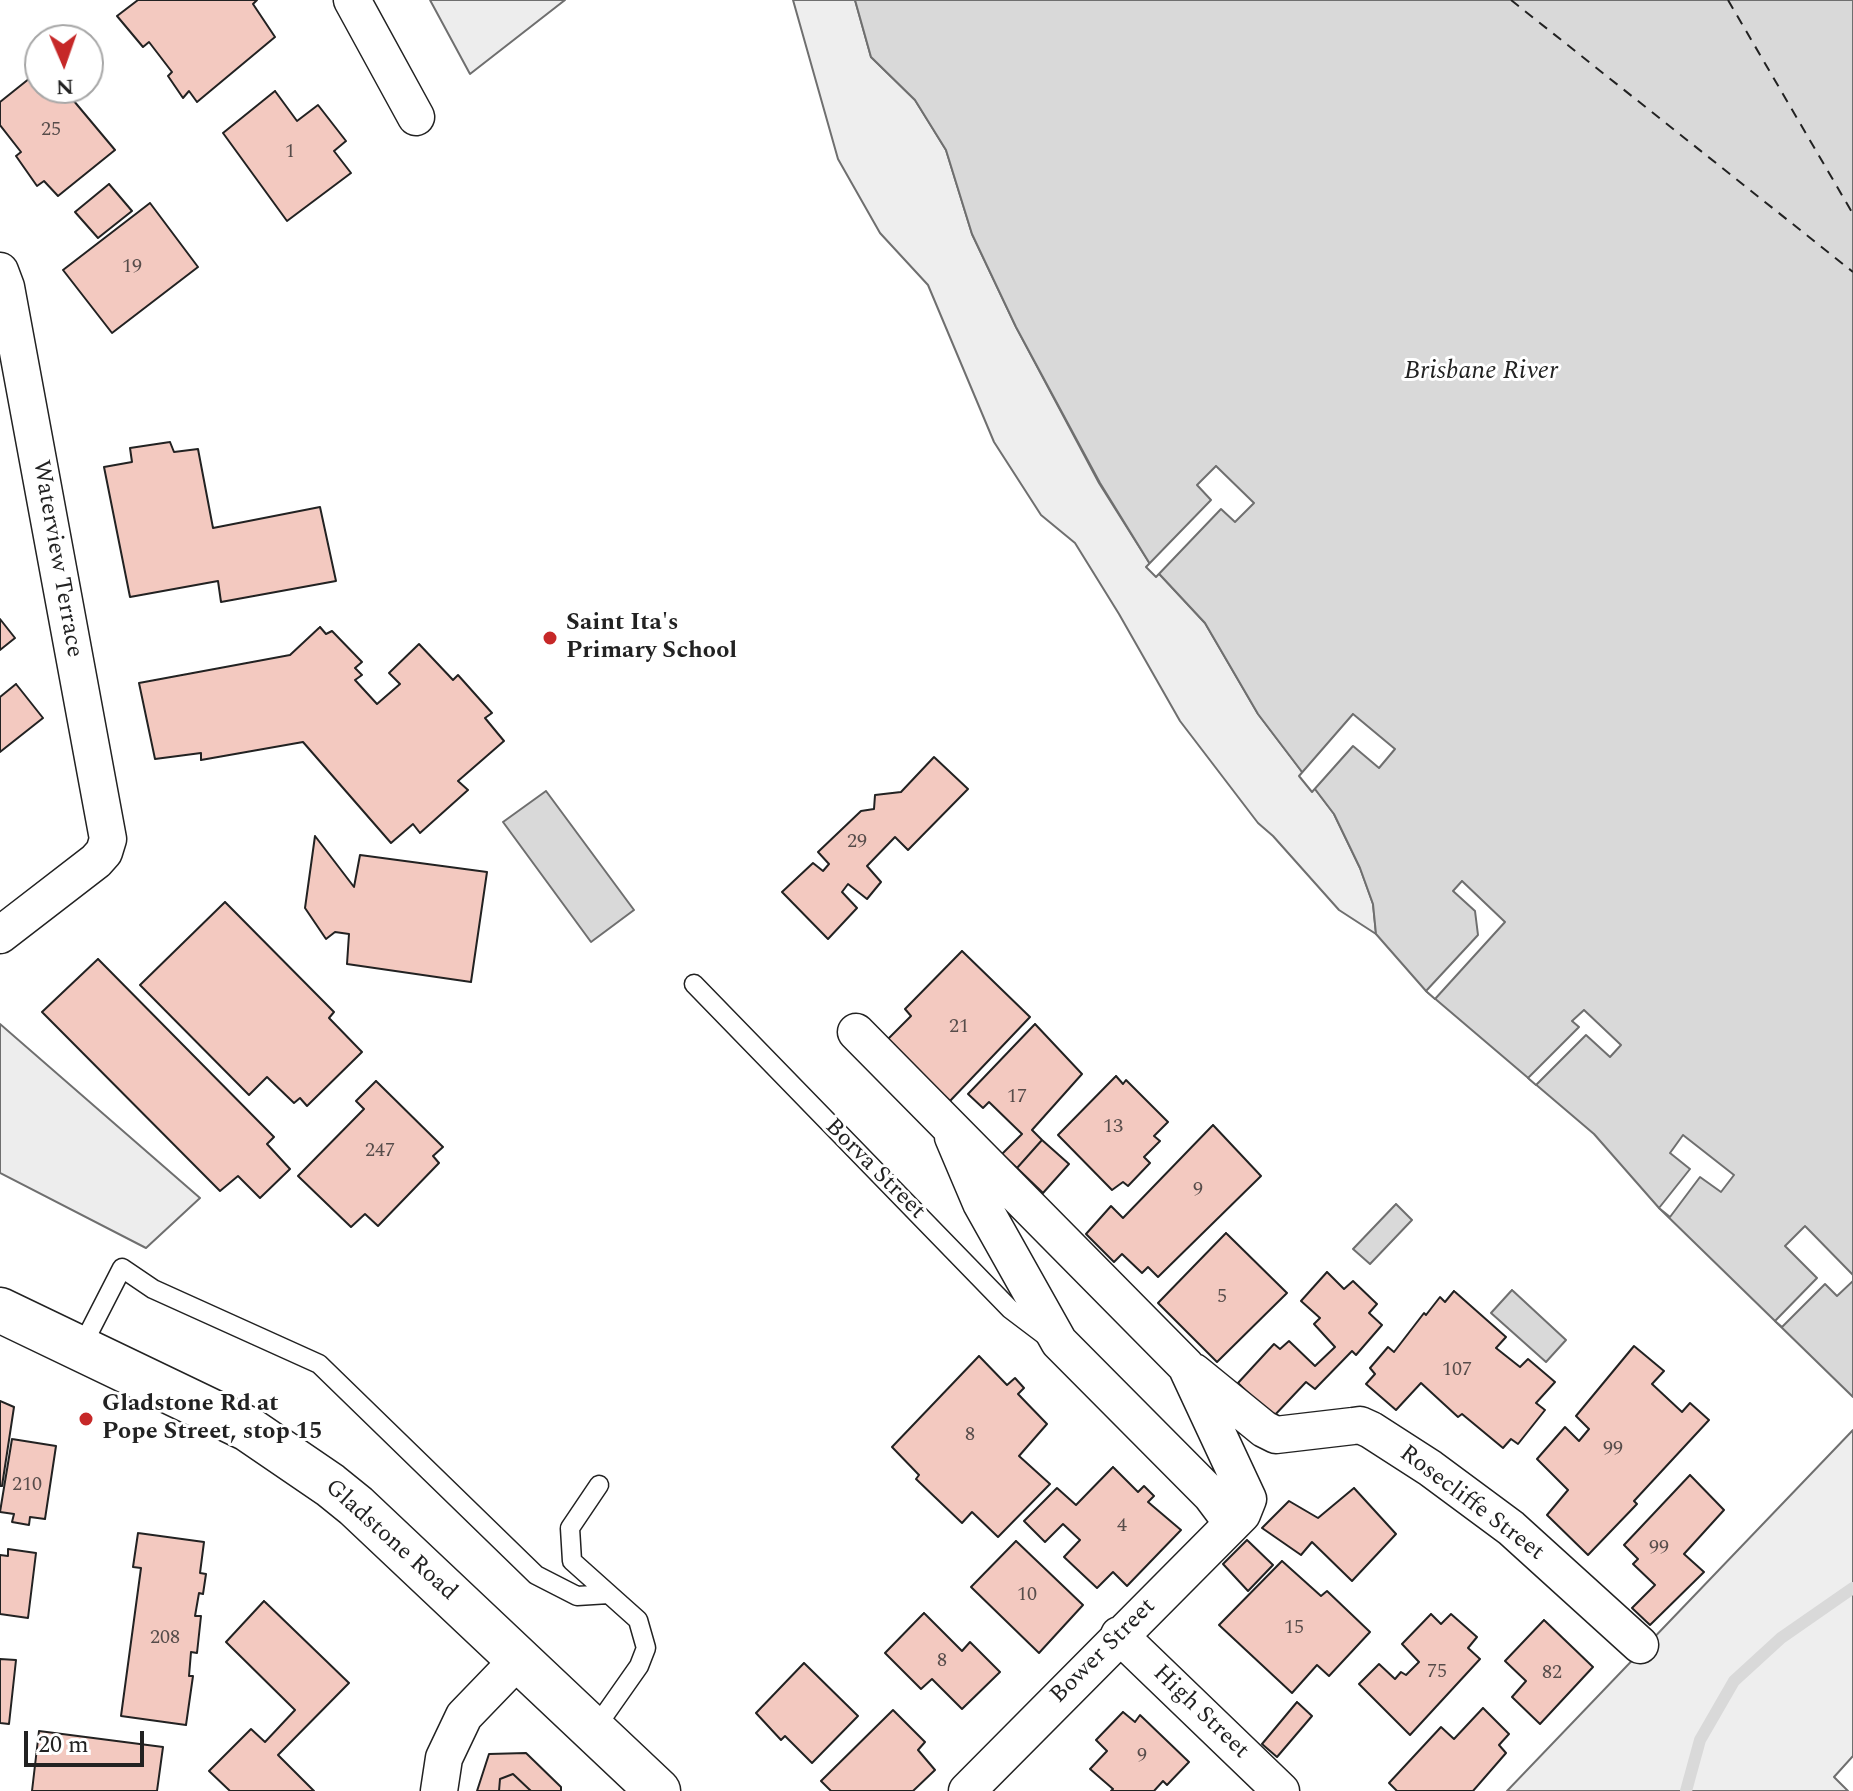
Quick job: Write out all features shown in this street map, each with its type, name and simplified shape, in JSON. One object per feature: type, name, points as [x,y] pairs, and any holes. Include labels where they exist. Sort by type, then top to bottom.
[{"type":"main road","name":"Gladstone Road","points":[[0,1310],[248,1429],[330,1485],[658,1791]]},
{"type":"street","points":[[352,0],[416,117]]},
{"type":"street","name":"Waterview Terrace","points":[[0,271],[9,303],[108,839],[106,849],[96,861],[0,935]]},
{"type":"street","name":"Borva Street","points":[[856,1032],[1186,1366],[1276,1435]]},
{"type":"street","name":"Borva Street","points":[[947,1122],[981,1203],[1063,1347],[1237,1518],[1248,1502],[1246,1492],[1186,1366]]},
{"type":"street","name":"Rosecliffe Street","points":[[1276,1435],[1360,1425],[1371,1430],[1430,1468],[1511,1528],[1640,1645]]},
{"type":"street","name":"Bower Street","points":[[967,1791],[1237,1518]]},
{"type":"street","name":"High Street","points":[[1119,1635],[1281,1791]]},
{"type":"street","points":[[439,1791],[444,1758],[464,1716],[519,1659]]},
{"type":"lane","name":"Borva Street","points":[[694,984],[1010,1309],[1063,1347]]},
{"type":"lane","points":[[81,1348],[122,1268],[153,1289],[319,1364],[536,1575],[577,1596],[609,1594]]},
{"type":"lane","points":[[594,1730],[639,1666],[646,1648],[638,1620],[572,1561],[570,1528],[599,1485]]},
{"type":"shaded area","points":[[430,0],[565,0],[470,74]]},
{"type":"shaded area","points":[[793,0],[855,0],[871,57],[915,100],[946,150],[972,234],[1016,327],[1099,483],[1150,564],[1205,623],[1258,714],[1334,814],[1373,904],[1376,934],[1339,910],[1258,823],[1180,721],[1075,543],[1041,515],[994,442],[928,285],[880,233],[838,159]]},
{"type":"shaded area","points":[[0,1024],[200,1198],[146,1248],[0,1173]]},
{"type":"shaded area","points":[[1853,1430],[1853,1756],[1834,1777],[1848,1791],[1507,1791]]},
{"type":"water","name":"Brisbane River","points":[[855,0],[1853,0],[1853,1397],[1659,1208],[1594,1134],[1426,991],[1376,934],[1373,904],[1334,814],[1258,714],[1205,623],[1150,564],[1100,483],[1016,327],[972,234],[946,150],[915,100],[871,57]]},
{"type":"water","points":[[546,791],[634,910],[591,942],[503,822]]},
{"type":"water","points":[[1396,1204],[1412,1220],[1370,1264],[1353,1249]]},
{"type":"water","points":[[1512,1290],[1566,1340],[1546,1362],[1491,1313]]},
{"type":"pier","points":[[1216,466],[1254,503],[1235,522],[1221,509],[1156,577],[1146,567],[1211,500],[1197,485]]},
{"type":"pier","points":[[1353,714],[1395,749],[1379,768],[1353,746],[1312,792],[1299,776]]},
{"type":"pier","points":[[1462,881],[1505,922],[1435,999],[1426,991],[1478,935],[1475,911],[1453,891]]},
{"type":"pier","points":[[1584,1010],[1621,1045],[1610,1057],[1586,1035],[1536,1085],[1528,1078],[1579,1027],[1572,1021]]},
{"type":"pier","points":[[1683,1135],[1734,1175],[1721,1192],[1700,1177],[1670,1217],[1659,1208],[1690,1169],[1670,1153]]},
{"type":"pier","points":[[1805,1226],[1853,1275],[1853,1281],[1837,1296],[1825,1284],[1782,1327],[1775,1321],[1817,1278],[1785,1246]]},
{"type":"building","points":[[138,0],[257,0],[253,4],[275,37],[197,102],[189,91],[183,98],[168,76],[172,72],[149,42],[143,47],[117,16]]},
{"type":"building","points":[[24,83],[24,104],[76,104],[115,150],[58,196],[44,181],[37,186],[16,156],[21,152],[0,125],[0,102]]},
{"type":"building","points":[[275,91],[297,121],[318,105],[346,141],[334,151],[351,173],[287,221],[223,133]]},
{"type":"building","points":[[109,184],[132,211],[98,238],[75,212]]},
{"type":"building","points":[[150,203],[198,267],[112,333],[63,270]]},
{"type":"building","points":[[170,442],[174,452],[198,449],[213,528],[320,507],[336,581],[221,602],[218,581],[130,597],[104,467],[132,462],[130,448]]},
{"type":"building","points":[[0,619],[15,638],[0,650]]},
{"type":"building","points":[[320,627],[326,634],[332,631],[362,662],[355,668],[362,675],[355,680],[377,704],[400,684],[389,673],[419,644],[453,680],[458,675],[492,713],[485,718],[504,741],[458,781],[468,790],[420,833],[413,824],[391,843],[303,742],[201,760],[201,753],[155,759],[139,683],[290,655]]},
{"type":"building","points":[[16,684],[43,718],[0,752],[0,697]]},
{"type":"building","points":[[934,757],[968,789],[908,850],[895,837],[867,866],[881,882],[867,899],[848,884],[842,892],[857,908],[828,939],[782,892],[813,863],[823,871],[829,864],[818,852],[861,811],[874,809],[875,795],[901,792]]},
{"type":"building","points":[[315,836],[354,887],[360,855],[487,872],[471,982],[347,964],[349,934],[335,932],[326,939],[305,908]]},
{"type":"building","points":[[225,902],[334,1012],[329,1018],[362,1052],[307,1106],[300,1098],[294,1103],[267,1077],[249,1095],[140,985]]},
{"type":"building","points":[[962,951],[1030,1017],[950,1101],[887,1040],[911,1016],[905,1009]]},
{"type":"building","points":[[98,959],[274,1137],[267,1144],[290,1169],[260,1198],[238,1176],[220,1191],[42,1012]]},
{"type":"building","points":[[1035,1024],[1082,1074],[1032,1130],[1042,1140],[1017,1168],[1002,1154],[1022,1134],[989,1102],[983,1108],[968,1094]]},
{"type":"building","points":[[1116,1076],[1123,1084],[1126,1080],[1168,1122],[1154,1136],[1160,1141],[1144,1157],[1150,1163],[1128,1186],[1123,1182],[1112,1190],[1058,1135]]},
{"type":"building","points":[[376,1081],[443,1147],[433,1156],[439,1163],[378,1226],[365,1214],[351,1227],[298,1176],[364,1109],[356,1101]]},
{"type":"building","points":[[1213,1125],[1261,1176],[1158,1277],[1148,1267],[1142,1273],[1122,1254],[1114,1262],[1086,1234],[1111,1206],[1123,1218]]},
{"type":"building","points":[[1042,1140],[1069,1164],[1043,1193],[1017,1168]]},
{"type":"building","points":[[1226,1233],[1287,1293],[1217,1362],[1158,1303]]},
{"type":"building","points":[[1327,1272],[1344,1289],[1353,1281],[1377,1304],[1369,1313],[1382,1325],[1356,1355],[1352,1351],[1315,1389],[1306,1382],[1273,1417],[1238,1383],[1274,1344],[1280,1349],[1289,1341],[1315,1366],[1335,1347],[1314,1324],[1320,1318],[1301,1301]]},
{"type":"building","points":[[1454,1291],[1506,1337],[1496,1348],[1520,1367],[1528,1359],[1555,1382],[1536,1403],[1545,1410],[1518,1444],[1511,1439],[1503,1448],[1462,1414],[1458,1417],[1421,1383],[1396,1410],[1366,1384],[1375,1374],[1370,1368],[1388,1347],[1394,1352],[1424,1313],[1426,1315],[1440,1297],[1445,1302]]},
{"type":"building","points":[[1634,1346],[1664,1371],[1652,1384],[1682,1412],[1690,1403],[1709,1420],[1634,1501],[1637,1504],[1588,1555],[1547,1515],[1568,1490],[1537,1459],[1565,1427],[1579,1441],[1589,1429],[1576,1416]]},
{"type":"building","points":[[979,1356],[1007,1385],[1015,1378],[1024,1388],[1018,1394],[1047,1424],[1019,1456],[1050,1484],[998,1537],[972,1512],[962,1523],[916,1479],[919,1475],[892,1447]]},
{"type":"building","points":[[0,1401],[14,1407],[2,1486],[0,1486]]},
{"type":"building","points":[[12,1439],[56,1446],[45,1519],[30,1517],[29,1525],[12,1522],[14,1514],[0,1512]]},
{"type":"building","points":[[1113,1467],[1138,1492],[1144,1486],[1154,1496],[1148,1502],[1181,1530],[1127,1586],[1113,1572],[1097,1588],[1064,1557],[1080,1540],[1063,1524],[1045,1542],[1024,1521],[1057,1488],[1076,1505]]},
{"type":"building","points":[[1690,1475],[1724,1510],[1684,1554],[1704,1572],[1650,1625],[1632,1608],[1655,1585],[1633,1564],[1638,1559],[1624,1545]]},
{"type":"building","points":[[1354,1488],[1396,1534],[1352,1581],[1312,1542],[1301,1555],[1262,1528],[1289,1501],[1318,1518]]},
{"type":"building","points":[[138,1533],[204,1542],[200,1573],[206,1574],[195,1616],[201,1616],[197,1653],[191,1652],[189,1676],[193,1676],[186,1725],[121,1716],[141,1568],[133,1567]]},
{"type":"building","points":[[1247,1540],[1273,1565],[1248,1591],[1223,1564]]},
{"type":"building","points":[[1016,1541],[1083,1605],[1039,1653],[971,1587]]},
{"type":"building","points":[[8,1549],[36,1553],[28,1618],[0,1614],[0,1555],[8,1556]]},
{"type":"building","points":[[1282,1561],[1321,1596],[1327,1591],[1370,1632],[1329,1676],[1317,1665],[1292,1693],[1219,1625]]},
{"type":"building","points":[[264,1601],[349,1683],[278,1755],[314,1791],[230,1791],[209,1771],[251,1729],[265,1742],[295,1710],[226,1642]]},
{"type":"building","points":[[924,1613],[962,1651],[970,1642],[1000,1672],[962,1709],[932,1679],[921,1689],[885,1653]]},
{"type":"building","points":[[1431,1614],[1441,1624],[1451,1614],[1477,1637],[1468,1648],[1480,1659],[1410,1735],[1359,1684],[1379,1664],[1395,1679],[1401,1672],[1406,1675],[1419,1662],[1402,1644]]},
{"type":"building","points":[[1544,1620],[1593,1667],[1540,1724],[1512,1697],[1526,1681],[1505,1661]]},
{"type":"building","points":[[0,1659],[16,1660],[9,1724],[0,1723]]},
{"type":"building","points":[[804,1663],[858,1716],[812,1763],[785,1736],[781,1740],[756,1713]]},
{"type":"building","points":[[1297,1702],[1312,1716],[1277,1757],[1262,1744]]},
{"type":"building","points":[[1483,1708],[1509,1734],[1499,1745],[1506,1753],[1473,1791],[1397,1791],[1389,1783],[1441,1727],[1454,1739]]},
{"type":"building","points":[[893,1710],[925,1742],[918,1750],[935,1770],[913,1791],[831,1791],[821,1781]]},
{"type":"building","points":[[1123,1712],[1135,1722],[1140,1715],[1189,1762],[1167,1785],[1163,1781],[1154,1791],[1111,1791],[1113,1789],[1090,1769],[1107,1751],[1096,1740]]},
{"type":"building","points":[[39,1731],[163,1747],[157,1791],[32,1791]]},
{"type":"building","points":[[526,1753],[561,1787],[561,1791],[531,1791],[513,1774],[500,1779],[499,1791],[477,1791],[489,1754]]},
{"type":"building","points":[[513,1774],[531,1791],[499,1791],[500,1779]]},
{"type":"waterway","points":[[1686,1791],[1700,1740],[1734,1681],[1781,1638],[1853,1588]]},
{"type":"ferry route","points":[[1511,0],[1853,272]]},
{"type":"ferry route","points":[[1728,0],[1853,214]]},
{"type":"place","name":"Saint Ita's Primary School","points":[[550,638]]},
{"type":"place","name":"Gladstone Rd at Pope Street, stop 15","points":[[86,1419]]}]
